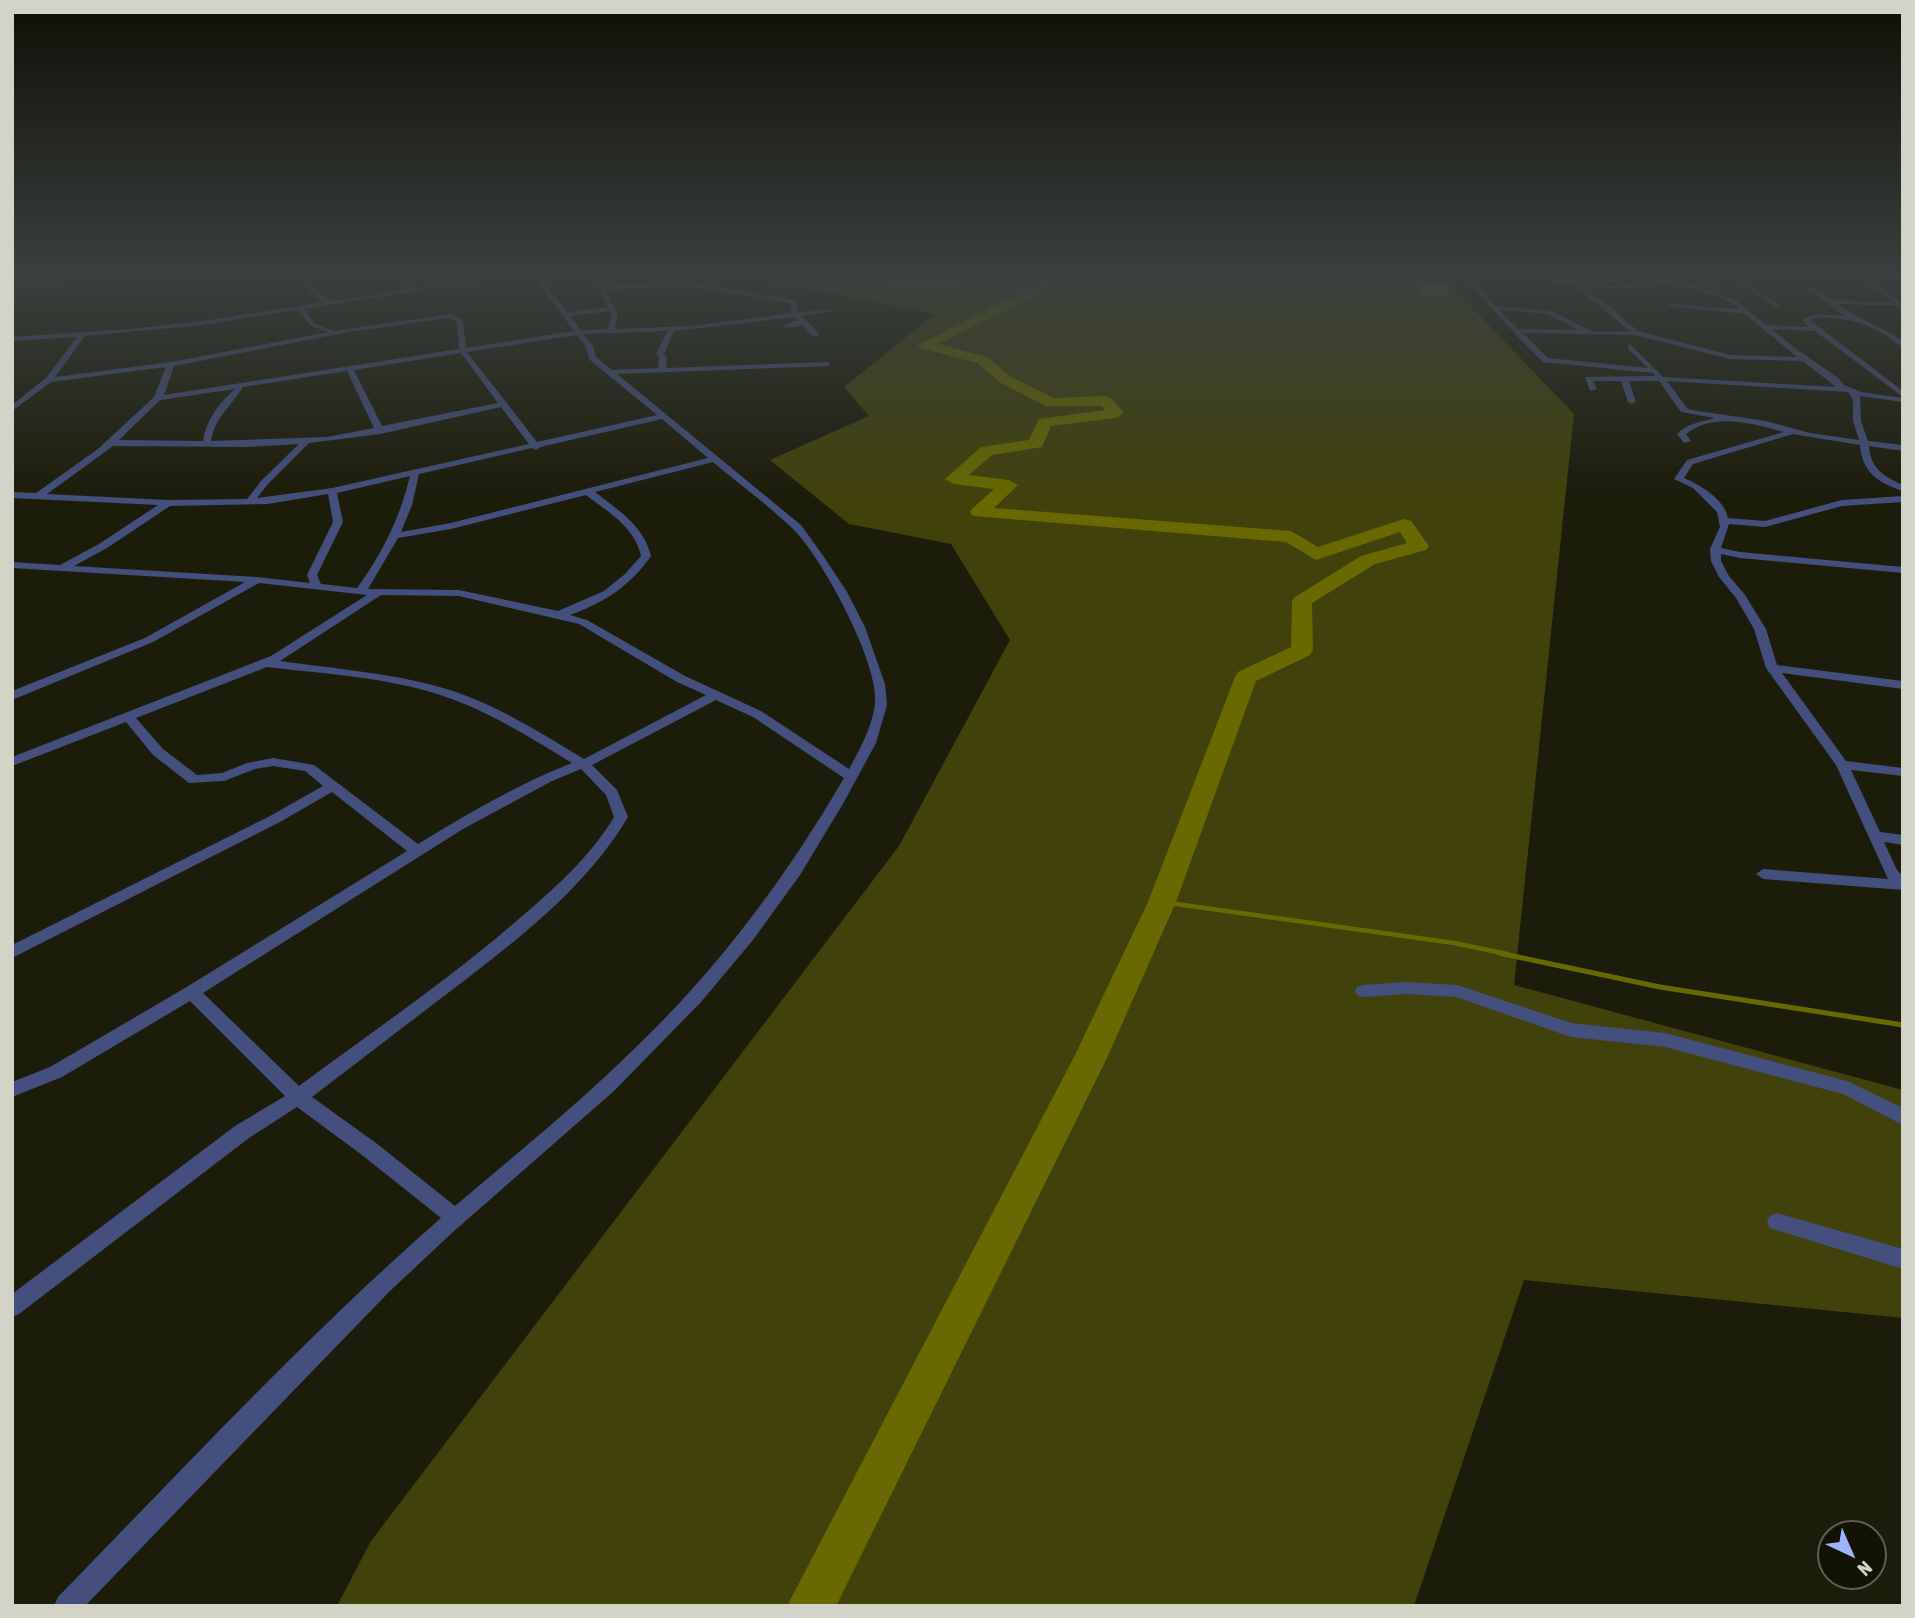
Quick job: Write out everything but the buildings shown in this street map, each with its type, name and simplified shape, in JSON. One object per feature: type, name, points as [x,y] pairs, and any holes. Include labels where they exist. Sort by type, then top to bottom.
[{"type":"street","points":[[12,409],[49,380],[71,351]]},
{"type":"street","points":[[49,380],[171,363],[237,351]]},
{"type":"street","points":[[463,351],[536,447]]},
{"type":"street","points":[[159,398],[466,351]]},
{"type":"street","points":[[67,1606],[275,1392],[454,1217],[628,1066],[701,992],[738,950],[788,880],[820,831],[875,727],[881,706],[880,688],[863,635],[839,585],[797,527],[593,358],[591,351]]},
{"type":"street","points":[[662,351],[662,370]]},
{"type":"street","points":[[1537,351],[1546,360],[1658,374],[1851,392],[1903,400]]},
{"type":"street","points":[[1635,351],[1658,374],[1685,410],[1766,424],[1791,432],[1903,448]]},
{"type":"street","points":[[1707,351],[1730,356],[1804,359]]},
{"type":"street","points":[[1794,351],[1851,392],[1858,404],[1857,422],[1868,467],[1886,481],[1903,488]]},
{"type":"street","points":[[1845,351],[1903,394]]},
{"type":"street","points":[[1730,356],[1736,368]]},
{"type":"street","points":[[38,496],[112,443],[159,398],[171,363]]},
{"type":"street","points":[[612,372],[826,365]]},
{"type":"street","points":[[351,369],[353,379],[380,430]]},
{"type":"street","points":[[1593,389],[1588,379],[1658,374]]},
{"type":"street","points":[[1624,378],[1632,402]]},
{"type":"street","points":[[207,442],[225,402],[240,387]]},
{"type":"street","points":[[112,443],[306,442],[505,404]]},
{"type":"street","points":[[12,495],[168,503],[251,500],[331,491],[536,447],[664,416]]},
{"type":"street","points":[[1687,440],[1681,434],[1687,427],[1724,417]]},
{"type":"street","points":[[1791,432],[1756,445],[1690,463],[1679,479],[1696,486],[1722,511],[1725,527],[1715,550],[1716,561],[1760,629],[1772,668],[1842,765],[1891,873],[1903,885]]},
{"type":"street","points":[[251,500],[265,482],[306,442]]},
{"type":"street","points":[[394,536],[451,526],[716,459]]},
{"type":"street","points":[[360,592],[384,560],[411,496],[415,474]]},
{"type":"street","points":[[316,585],[312,575],[338,522],[331,491]]},
{"type":"street","points":[[559,615],[588,606],[609,593],[629,576],[646,556],[634,531],[589,492]]},
{"type":"street","points":[[1724,521],[1765,524],[1842,503],[1903,499]]},
{"type":"street","points":[[62,568],[103,546],[168,503]]},
{"type":"street","points":[[1715,550],[1740,555],[1903,570]]},
{"type":"street","points":[[12,565],[257,580],[360,592],[459,593],[559,615],[606,634],[713,696],[757,714],[851,776]]},
{"type":"street","points":[[12,696],[149,640],[257,580]]},
{"type":"street","points":[[12,762],[267,663],[381,591]]},
{"type":"street","points":[[12,1307],[242,1132],[298,1097],[500,945],[552,899],[608,839],[621,817],[612,793],[583,764],[529,731],[447,693],[400,681],[267,663]]},
{"type":"street","points":[[1772,668],[1903,685]]},
{"type":"street","points":[[12,1090],[56,1072],[191,992],[416,850],[525,789],[583,764],[713,696]]},
{"type":"street","points":[[129,718],[158,752],[194,780],[224,777],[252,766],[273,762],[309,768],[416,850]]},
{"type":"street","points":[[1842,765],[1903,772]]},
{"type":"street","points":[[12,952],[275,819],[331,787]]},
{"type":"street","points":[[1875,836],[1903,840]]},
{"type":"street","points":[[1763,874],[1903,885]]},
{"type":"street","points":[[1363,991],[1406,988],[1457,991],[1571,1030],[1665,1040],[1847,1088],[1903,1117]]},
{"type":"street","points":[[191,992],[298,1097],[454,1217]]},
{"type":"street","points":[[1777,1222],[1903,1258]]},
{"type":"shaded area","points":[[889,351],[1513,351],[1574,414],[1514,985],[1903,1090],[1903,1318],[1524,1280],[1414,1606],[337,1606],[371,1541],[899,846],[1010,640],[951,544],[849,524],[770,460],[869,416],[844,387]]},
{"type":"waterway","points":[[811,1606],[1089,1060],[1162,902],[1246,677],[1302,650],[1302,601],[1368,560],[1419,546],[1404,525],[1316,554],[1291,537],[979,512],[1009,485],[954,479],[987,451],[1036,444],[1045,422],[1116,413],[1106,401],[1051,403],[1006,380],[982,360],[946,351]]},
{"type":"waterway","points":[[1162,902],[1454,943],[1507,954]]},
{"type":"waterway","points":[[1499,953],[1660,987],[1903,1025]]}]
